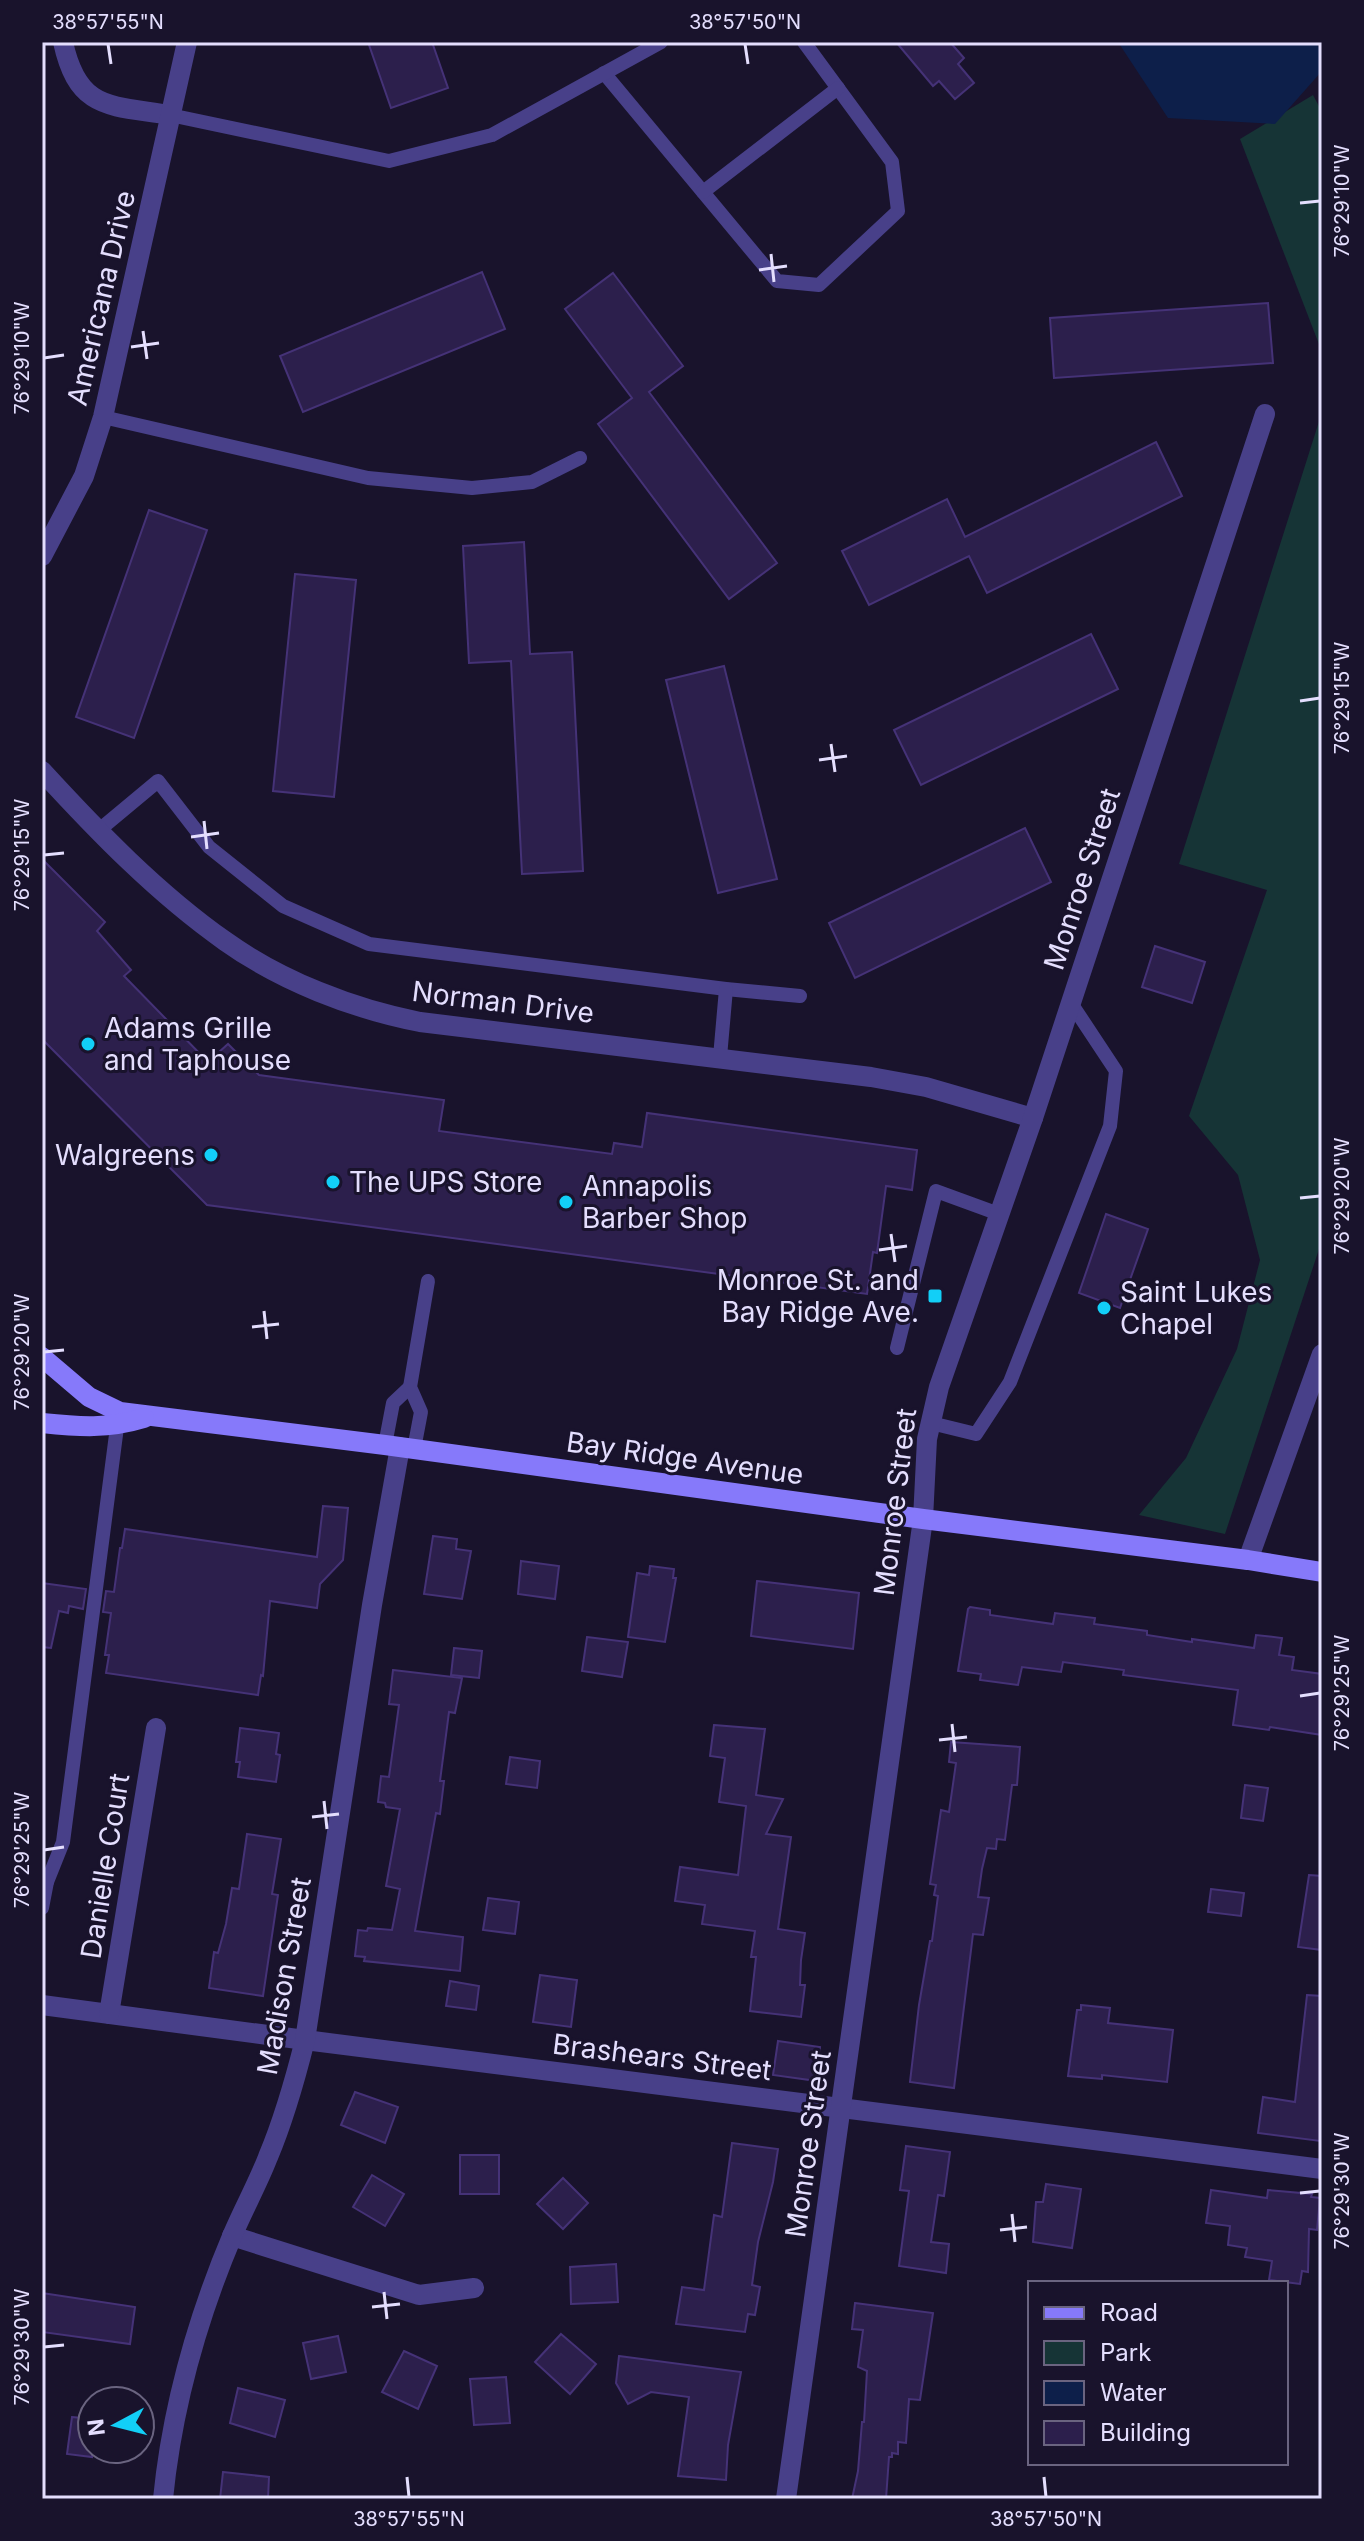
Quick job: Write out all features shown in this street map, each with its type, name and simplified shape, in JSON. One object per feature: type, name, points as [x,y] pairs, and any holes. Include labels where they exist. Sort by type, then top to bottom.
[{"type":"main road","points":[[46,1368],[89,1397],[120,1412],[153,1415]]},
{"type":"main road","name":"Bay Ridge Avenue","points":[[42,1423],[117,1427],[153,1415],[1322,1572]]},
{"type":"street","points":[[63,42],[75,81],[101,103],[170,115]]},
{"type":"street","name":"Americana Drive","points":[[42,556],[84,476],[103,417],[187,42]]},
{"type":"street","name":"Monroe Street","points":[[786,2499],[923,1519],[927,1439],[939,1387],[1033,1118],[1265,414]]},
{"type":"street","name":"Norman Drive","points":[[42,771],[98,831],[181,907],[226,942],[272,970],[349,1002],[420,1022],[871,1077],[926,1087],[1033,1118]]},
{"type":"street","points":[[1248,1560],[1322,1354]]},
{"type":"street","name":"Madison Street","points":[[163,2499],[178,2398],[196,2333],[232,2236],[268,2158],[292,2092],[305,2040],[399,1447]]},
{"type":"street","name":"Danielle Court","points":[[109,2014],[156,1728]]},
{"type":"street","name":"Brashears Street","points":[[42,2005],[1322,2169]]},
{"type":"street","points":[[232,2236],[419,2295],[474,2288]]},
{"type":"lane","points":[[170,115],[389,161],[492,135],[661,42]]},
{"type":"lane","points":[[604,73],[777,281],[819,285],[898,211],[892,162],[804,42]]},
{"type":"lane","points":[[703,192],[838,88]]},
{"type":"lane","points":[[103,417],[368,478],[472,488],[532,482],[580,458]]},
{"type":"lane","points":[[98,831],[158,781],[209,847],[283,906],[369,944],[800,996]]},
{"type":"lane","points":[[720,1057],[726,989]]},
{"type":"lane","points":[[931,1423],[976,1434],[1010,1382],[1110,1126],[1116,1071],[1071,1003]]},
{"type":"lane","points":[[897,1348],[936,1191],[999,1214]]},
{"type":"lane","points":[[399,1447],[421,1412],[410,1387],[428,1281]]},
{"type":"lane","points":[[399,1447],[393,1403],[410,1387]]},
{"type":"lane","points":[[42,1908],[45,1880],[63,1842],[117,1427]]},
{"type":"green space","points":[[1313,95],[1322,112],[1322,352],[1240,139]]},
{"type":"green space","points":[[1322,412],[1322,1240],[1225,1534],[1139,1515],[1186,1458],[1237,1349],[1260,1260],[1238,1175],[1189,1116],[1267,890],[1179,864]]},
{"type":"water","points":[[1118,42],[1316,42],[1322,54],[1322,71],[1275,124],[1168,118]]},
{"type":"building","points":[[368,42],[432,42],[448,88],[391,108]]},
{"type":"building","points":[[896,42],[950,42],[964,58],[958,64],[974,83],[955,99],[939,81],[933,86]]},
{"type":"building","points":[[482,272],[505,329],[303,412],[280,356]]},
{"type":"building","points":[[613,273],[683,366],[649,392],[777,563],[729,599],[598,424],[632,398],[565,309]]},
{"type":"building","points":[[1268,303],[1273,363],[1054,378],[1050,318]]},
{"type":"building","points":[[1156,442],[1182,496],[987,593],[969,556],[869,605],[842,551],[947,499],[965,537]]},
{"type":"building","points":[[149,510],[207,530],[134,738],[76,717]]},
{"type":"building","points":[[524,542],[530,654],[572,652],[583,871],[522,874],[511,661],[469,663],[463,546]]},
{"type":"building","points":[[295,574],[356,580],[334,797],[273,791]]},
{"type":"building","points":[[1091,634],[1118,689],[921,785],[894,730]]},
{"type":"building","points":[[724,666],[777,879],[718,893],[666,680]]},
{"type":"building","points":[[1025,828],[1051,882],[855,978],[829,923]]},
{"type":"building","points":[[42,859],[105,922],[97,931],[131,970],[124,976],[208,1062],[228,1044],[259,1075],[444,1100],[439,1131],[612,1154],[614,1143],[642,1147],[647,1113],[917,1150],[912,1190],[886,1186],[877,1253],[873,1252],[867,1294],[207,1205],[42,1039]]},
{"type":"building","points":[[1155,946],[1205,962],[1192,1003],[1142,987]]},
{"type":"building","points":[[1106,1214],[1148,1229],[1120,1308],[1079,1293]]},
{"type":"building","points":[[323,1506],[348,1508],[343,1560],[320,1584],[317,1608],[270,1601],[263,1676],[258,1695],[106,1673],[109,1655],[105,1655],[111,1613],[103,1612],[106,1591],[114,1592],[125,1529],[317,1557]]},
{"type":"building","points":[[433,1536],[457,1539],[456,1549],[471,1551],[462,1599],[424,1594]]},
{"type":"building","points":[[521,1561],[559,1566],[555,1599],[518,1594]]},
{"type":"building","points":[[650,1566],[674,1569],[673,1578],[676,1578],[665,1642],[628,1637],[637,1573],[649,1575]]},
{"type":"building","points":[[757,1581],[859,1593],[853,1649],[751,1636]]},
{"type":"building","points":[[42,1583],[86,1589],[83,1609],[69,1606],[68,1613],[59,1611],[51,1648],[42,1647]]},
{"type":"building","points":[[970,1607],[990,1610],[990,1615],[1053,1624],[1055,1613],[1095,1618],[1094,1624],[1147,1631],[1147,1635],[1192,1642],[1192,1639],[1254,1648],[1256,1635],[1282,1638],[1279,1655],[1294,1657],[1292,1670],[1322,1674],[1322,1735],[1233,1725],[1238,1690],[1123,1675],[1124,1670],[1063,1662],[1061,1672],[1022,1667],[1018,1685],[980,1680],[981,1674],[958,1671]]},
{"type":"building","points":[[587,1637],[628,1642],[622,1677],[582,1671]]},
{"type":"building","points":[[454,1648],[482,1651],[479,1678],[451,1675]]},
{"type":"building","points":[[393,1670],[462,1678],[455,1713],[449,1712],[440,1781],[444,1781],[440,1814],[436,1813],[415,1931],[463,1937],[460,1971],[364,1961],[365,1957],[355,1956],[358,1930],[392,1930],[400,1889],[386,1886],[400,1809],[378,1802],[381,1776],[389,1777],[399,1705],[389,1704]]},
{"type":"building","points":[[714,1725],[765,1729],[756,1795],[783,1799],[766,1834],[791,1837],[778,1929],[805,1933],[801,1960],[800,1985],[805,1985],[801,2017],[750,2011],[756,1957],[751,1957],[755,1931],[702,1924],[705,1905],[675,1901],[680,1867],[738,1875],[746,1806],[719,1802],[725,1758],[710,1756]]},
{"type":"building","points":[[240,1728],[279,1733],[276,1782],[238,1777],[240,1762],[236,1762]]},
{"type":"building","points":[[951,1742],[1020,1747],[1017,1785],[1012,1785],[1005,1840],[997,1839],[996,1849],[987,1848],[982,1869],[978,1897],[989,1898],[983,1935],[973,1934],[954,2088],[910,2082],[919,2005],[938,1896],[934,1895],[936,1885],[930,1884],[941,1810],[949,1812],[956,1763],[949,1762]]},
{"type":"building","points":[[510,1757],[540,1761],[537,1788],[506,1784]]},
{"type":"building","points":[[1245,1785],[1268,1788],[1263,1821],[1241,1818]]},
{"type":"building","points":[[247,1834],[281,1839],[272,1894],[278,1895],[263,1996],[209,1988],[214,1952],[218,1953],[232,1888],[239,1889]]},
{"type":"building","points":[[1309,1875],[1322,1876],[1322,1950],[1298,1947]]},
{"type":"building","points":[[1211,1889],[1244,1893],[1241,1916],[1208,1912]]},
{"type":"building","points":[[488,1898],[519,1902],[515,1934],[483,1930]]},
{"type":"building","points":[[540,1975],[577,1980],[571,2027],[533,2022]]},
{"type":"building","points":[[450,1981],[479,1986],[476,2010],[446,2006]]},
{"type":"building","points":[[1307,1995],[1322,1996],[1320,2141],[1258,2133],[1263,2097],[1295,2102]]},
{"type":"building","points":[[1081,2005],[1110,2008],[1108,2023],[1173,2030],[1167,2082],[1102,2075],[1102,2079],[1068,2076],[1077,2010],[1081,2010]]},
{"type":"building","points":[[778,2041],[820,2047],[817,2081],[773,2075]]},
{"type":"building","points":[[355,2092],[398,2107],[385,2143],[341,2125]]},
{"type":"building","points":[[732,2143],[778,2149],[752,2285],[760,2287],[755,2315],[748,2314],[745,2332],[676,2324],[682,2287],[704,2290],[714,2215],[722,2217]]},
{"type":"building","points":[[906,2146],[950,2152],[944,2196],[938,2195],[931,2242],[949,2244],[946,2273],[899,2266],[909,2191],[900,2190]]},
{"type":"building","points":[[460,2155],[499,2155],[499,2194],[460,2194]]},
{"type":"building","points":[[372,2175],[404,2194],[385,2226],[353,2207]]},
{"type":"building","points":[[563,2178],[588,2203],[563,2229],[537,2204]]},
{"type":"building","points":[[1046,2184],[1081,2189],[1072,2248],[1033,2242],[1036,2202],[1043,2202]]},
{"type":"building","points":[[1211,2190],[1267,2198],[1268,2190],[1312,2194],[1311,2197],[1320,2198],[1317,2230],[1309,2229],[1308,2272],[1302,2271],[1300,2284],[1269,2280],[1272,2261],[1245,2257],[1247,2248],[1228,2245],[1230,2226],[1206,2223]]},
{"type":"building","points":[[616,2264],[618,2302],[571,2304],[570,2267]]},
{"type":"building","points":[[42,2293],[135,2307],[130,2344],[42,2332]]},
{"type":"building","points":[[855,2303],[933,2313],[920,2400],[909,2399],[906,2443],[898,2442],[898,2454],[892,2453],[889,2457],[886,2499],[852,2499],[864,2422],[867,2371],[858,2367],[863,2330],[852,2329]]},
{"type":"building","points":[[561,2334],[596,2364],[570,2394],[535,2362]]},
{"type":"building","points":[[338,2336],[346,2372],[311,2379],[303,2343]]},
{"type":"building","points":[[404,2351],[437,2366],[418,2409],[382,2392]]},
{"type":"building","points":[[619,2356],[741,2372],[728,2445],[726,2480],[678,2476],[689,2397],[651,2392],[628,2404],[616,2383]]},
{"type":"building","points":[[506,2377],[510,2423],[474,2425],[470,2379]]},
{"type":"building","points":[[238,2388],[285,2400],[275,2437],[230,2423]]},
{"type":"building","points":[[72,2417],[76,2417],[76,2455],[67,2454]]},
{"type":"building","points":[[223,2472],[269,2477],[268,2499],[220,2499]]},
{"type":"place","name":"Adams Grille and Taphouse","points":[[88,1044]]},
{"type":"place","name":"Walgreens","points":[[211,1155]]},
{"type":"place","name":"The UPS Store","points":[[333,1182]]},
{"type":"place","name":"Annapolis Barber Shop","points":[[566,1202]]},
{"type":"place","name":"Monroe St. and Bay Ridge Ave.","points":[[935,1296]]},
{"type":"place","name":"Saint Lukes Chapel","points":[[1104,1308]]}]
